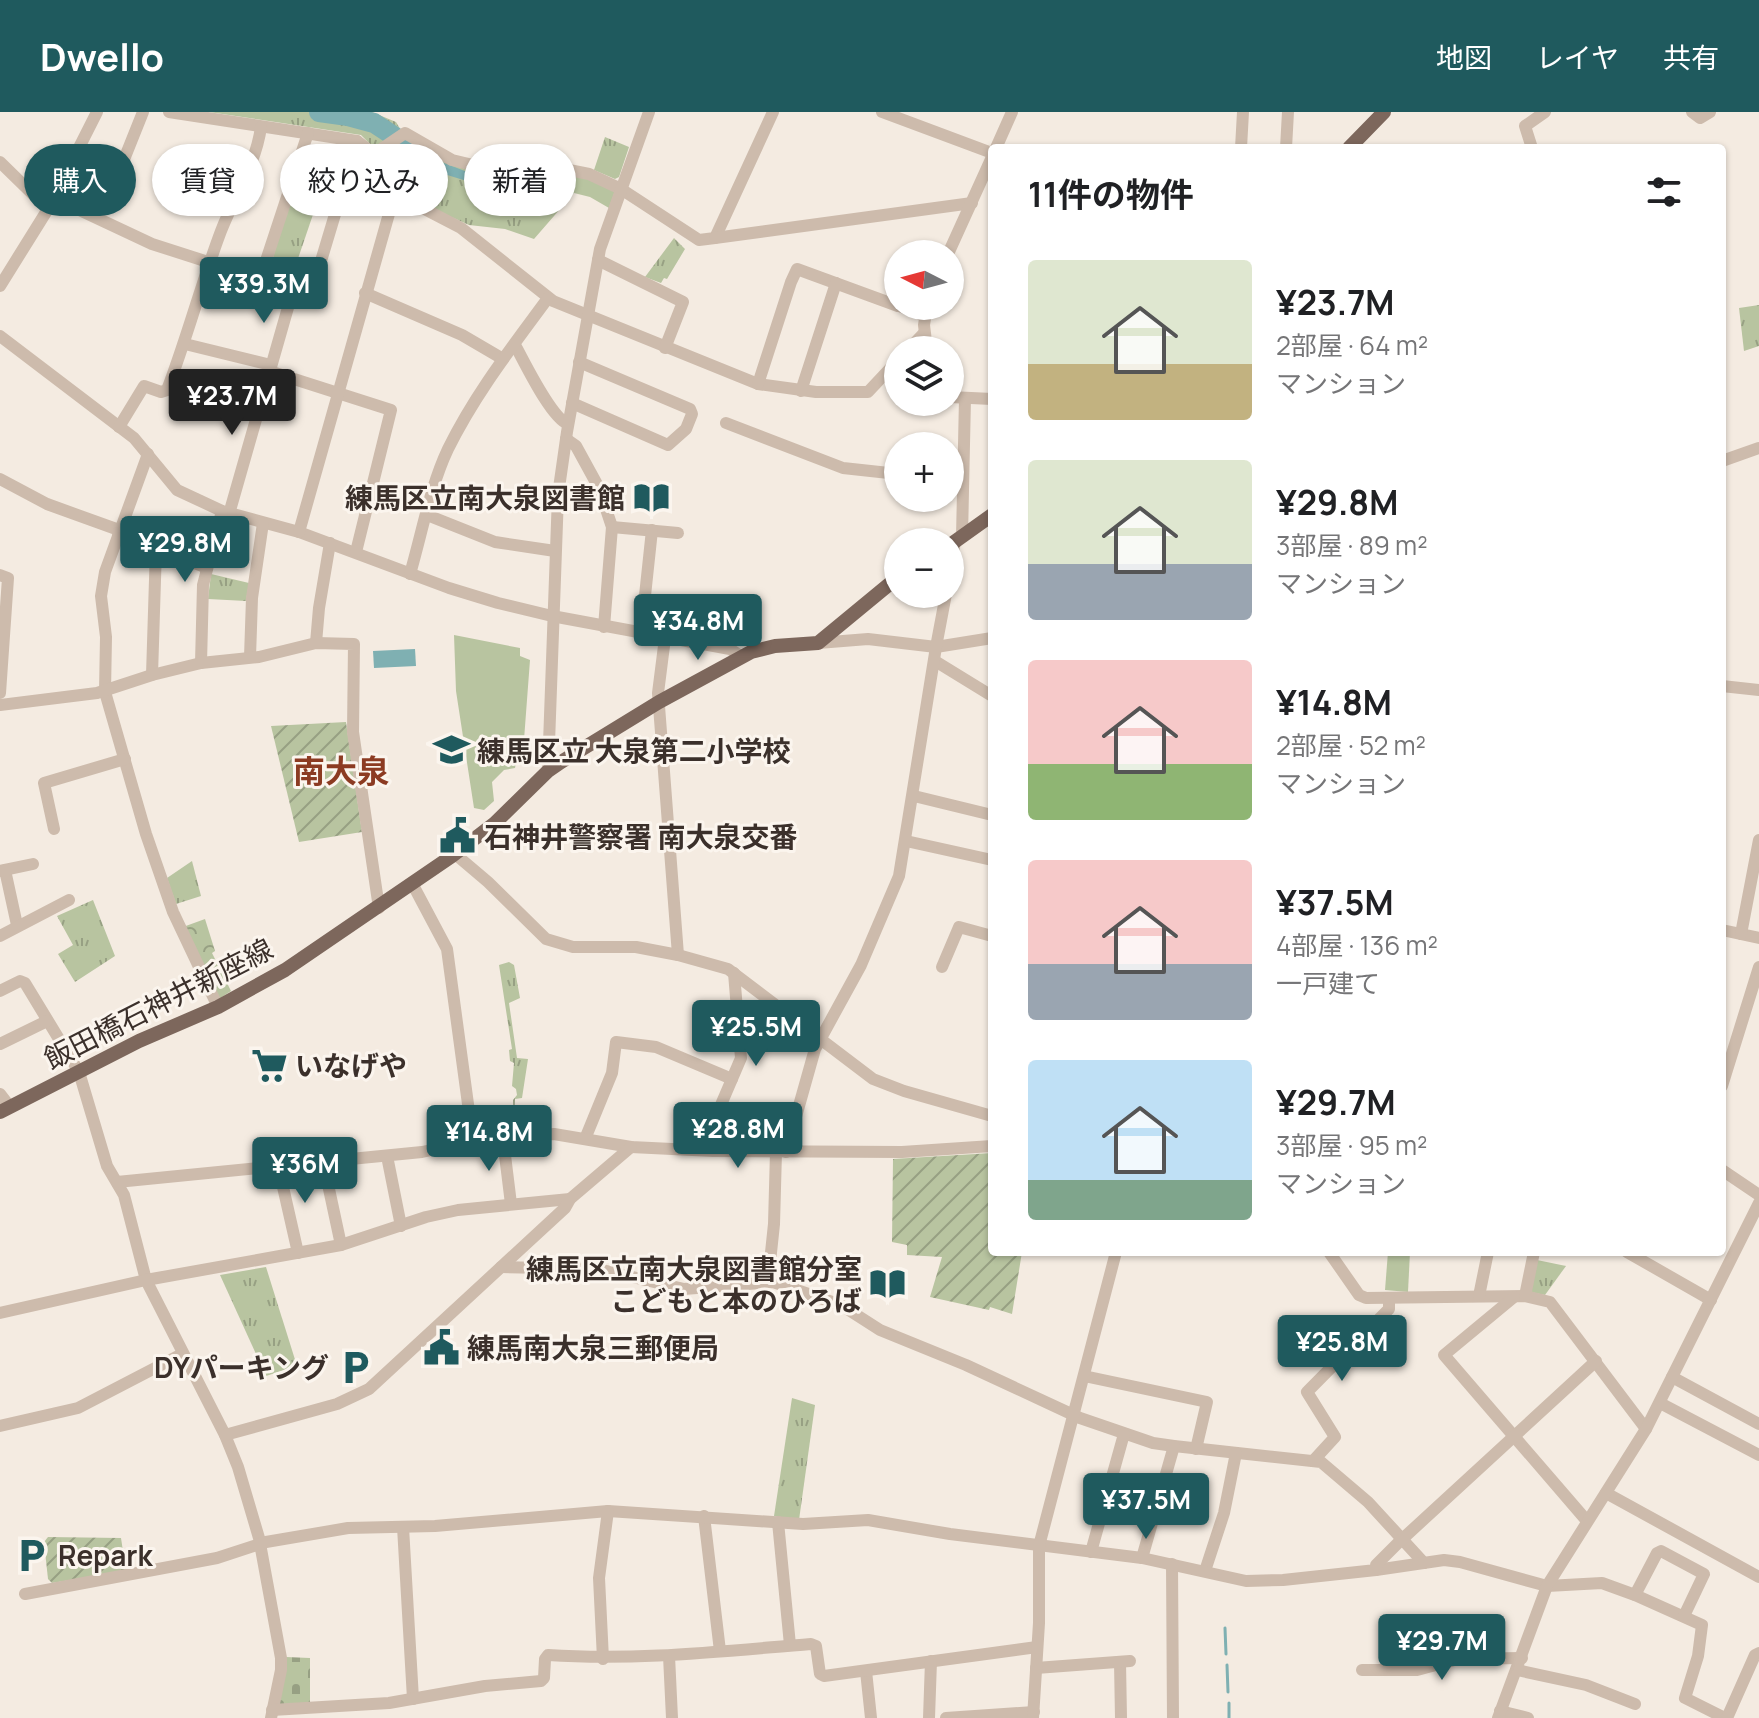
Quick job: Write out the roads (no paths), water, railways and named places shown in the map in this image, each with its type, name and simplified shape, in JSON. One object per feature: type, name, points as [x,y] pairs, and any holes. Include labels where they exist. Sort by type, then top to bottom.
[{"type":"main road","points":[[1352,144],[1379,113]]},
{"type":"main road","points":[[964,535],[988,518]]},
{"type":"main road","points":[[548,771],[659,702],[742,657],[762,648],[818,643],[884,589]]},
{"type":"main road","name":"飯田橋石神井新座線","points":[[5,1109],[139,1041],[218,1007],[285,970],[455,854],[514,806],[548,771]]},
{"type":"street","points":[[81,144],[97,112]]},
{"type":"street","points":[[130,144],[143,112]]},
{"type":"street","points":[[169,112],[361,144]]},
{"type":"street","points":[[548,771],[558,495],[568,424],[598,260],[649,112]]},
{"type":"street","points":[[715,238],[773,112]]},
{"type":"street","points":[[882,112],[988,153]]},
{"type":"street","points":[[998,144],[1012,112]]},
{"type":"street","points":[[1241,144],[1243,112]]},
{"type":"street","points":[[1286,144],[1288,112]]},
{"type":"street","points":[[1531,144],[1525,126],[1545,112]]},
{"type":"street","points":[[1692,112],[1697,118],[1710,112]]},
{"type":"street","points":[[119,427],[144,386],[161,392],[167,390],[185,344],[210,262],[237,198],[261,127]]},
{"type":"street","points":[[260,279],[308,133]]},
{"type":"street","points":[[389,144],[405,133],[424,144]]},
{"type":"street","points":[[81,216],[152,244],[308,294],[312,291],[357,141]]},
{"type":"street","points":[[448,158],[494,170],[564,169],[589,174],[621,189],[699,240],[876,220],[972,203]]},
{"type":"street","points":[[0,162],[24,182]]},
{"type":"street","points":[[955,240],[988,165]]},
{"type":"street","points":[[0,286],[44,216]]},
{"type":"street","points":[[299,532],[388,216]]},
{"type":"street","points":[[436,216],[469,234],[548,298],[587,317],[758,384],[801,391],[868,392],[884,375]]},
{"type":"street","points":[[598,260],[683,302],[665,348]]},
{"type":"street","points":[[758,384],[796,270],[884,301]]},
{"type":"street","points":[[801,391],[836,283]]},
{"type":"street","points":[[201,663],[203,585],[207,568],[293,290]]},
{"type":"street","points":[[365,293],[462,335],[503,359]]},
{"type":"street","points":[[410,574],[449,448],[474,402],[548,298]]},
{"type":"street","points":[[925,320],[925,336]]},
{"type":"street","points":[[921,336],[924,333]]},
{"type":"street","points":[[0,336],[119,427],[148,454],[177,490],[225,512],[299,532],[467,594],[604,627],[730,649],[742,657]]},
{"type":"street","points":[[185,344],[270,368],[388,408],[392,413],[356,552]]},
{"type":"street","points":[[515,345],[546,399],[562,422],[568,424]]},
{"type":"street","points":[[572,403],[668,445],[686,429],[692,414],[690,409],[579,362]]},
{"type":"street","points":[[962,432],[965,398],[988,399]]},
{"type":"street","points":[[726,423],[843,468],[884,472]]},
{"type":"street","points":[[566,439],[576,446],[599,488],[612,527],[604,627]]},
{"type":"street","points":[[1726,460],[1759,448]]},
{"type":"street","points":[[148,454],[105,572],[101,596],[106,637],[105,692],[146,834],[173,912],[218,1007]]},
{"type":"street","points":[[0,479],[47,504],[207,568]]},
{"type":"street","points":[[427,515],[495,542],[555,551]]},
{"type":"street","points":[[250,657],[252,598],[263,523]]},
{"type":"street","points":[[612,527],[678,533]]},
{"type":"street","points":[[641,633],[652,530]]},
{"type":"street","points":[[316,643],[330,543]]},
{"type":"street","points":[[152,675],[156,548]]},
{"type":"street","points":[[0,575],[8,578],[0,693]]},
{"type":"street","points":[[768,1281],[781,1152],[815,1049],[874,936],[899,876],[943,608]]},
{"type":"street","points":[[665,638],[659,702],[678,955]]},
{"type":"street","points":[[818,643],[868,639],[936,647],[988,639]]},
{"type":"street","points":[[0,705],[105,692],[152,675],[201,663],[250,657],[316,643],[350,643],[355,647],[353,732],[379,908]]},
{"type":"street","points":[[935,661],[988,694]]},
{"type":"street","points":[[1726,686],[1759,690]]},
{"type":"street","points":[[54,829],[44,783],[125,759]]},
{"type":"street","points":[[914,796],[988,814]]},
{"type":"street","points":[[1741,934],[1756,875],[1759,840]]},
{"type":"street","points":[[906,841],[988,859]]},
{"type":"street","points":[[455,854],[546,939],[573,947],[636,947],[704,961],[734,973],[873,1079],[988,1115]]},
{"type":"street","points":[[17,925],[3,870],[33,864]]},
{"type":"street","points":[[413,885],[447,949],[473,1141]]},
{"type":"street","points":[[0,936],[69,900]]},
{"type":"street","points":[[942,967],[959,927],[988,935]]},
{"type":"street","points":[[1726,931],[1759,938]]},
{"type":"street","points":[[1726,1073],[1759,967]]},
{"type":"street","points":[[702,1149],[741,1058],[734,973]]},
{"type":"street","points":[[1,987],[20,981],[25,983],[79,1072],[107,1166],[124,1195],[146,1280],[225,1435],[238,1467],[260,1545],[281,1658],[272,1714],[413,1699],[485,1686],[543,1680],[546,1656],[603,1659],[814,1644],[821,1676],[1037,1647]]},
{"type":"street","points":[[0,1044],[47,1021]]},
{"type":"street","points":[[585,1139],[612,1073],[616,1042],[656,1047],[732,1079]]},
{"type":"street","points":[[0,1094],[5,1109]]},
{"type":"street","points":[[117,1182],[387,1156],[473,1141],[554,1134],[631,1147],[781,1152],[919,1151],[988,1146]]},
{"type":"street","points":[[503,1139],[511,1204]]},
{"type":"street","points":[[225,1435],[355,1397],[369,1389],[565,1208],[570,1199],[631,1147]]},
{"type":"street","points":[[387,1156],[401,1226]]},
{"type":"street","points":[[323,1161],[341,1245]]},
{"type":"street","points":[[278,1165],[298,1253]]},
{"type":"street","points":[[1726,1173],[1759,1195]]},
{"type":"street","points":[[0,1313],[146,1280],[341,1245],[426,1217],[458,1210],[570,1199]]},
{"type":"street","points":[[1528,1718],[1499,1714],[1547,1586],[1646,1429],[1759,1203]]},
{"type":"street","points":[[946,1718],[1034,1715],[1039,1546],[1115,1256]]},
{"type":"street","points":[[1332,1256],[1359,1295],[1366,1298],[1520,1297],[1553,1304],[1646,1429]]},
{"type":"street","points":[[1479,1296],[1487,1256]]},
{"type":"street","points":[[1533,1256],[1520,1297],[1444,1354],[1587,1521]]},
{"type":"street","points":[[1634,1256],[1711,1300]]},
{"type":"street","points":[[501,1267],[598,1269],[684,1289],[768,1281],[841,1305],[880,1330],[966,1365],[1073,1415],[1124,1434],[1174,1446],[1321,1462],[1368,1502],[1424,1563]]},
{"type":"street","points":[[1313,1461],[1335,1437],[1307,1392],[1389,1309],[1389,1298]]},
{"type":"street","points":[[0,1426],[78,1408],[182,1354]]},
{"type":"street","points":[[1376,1570],[1379,1561],[1403,1538],[1596,1361]]},
{"type":"street","points":[[1084,1376],[1207,1402],[1196,1449]]},
{"type":"street","points":[[1672,1377],[1759,1424]]},
{"type":"street","points":[[1660,1403],[1759,1455]]},
{"type":"street","points":[[1091,1552],[1124,1434]]},
{"type":"street","points":[[1142,1558],[1174,1446]]},
{"type":"street","points":[[1205,1571],[1224,1513],[1236,1453]]},
{"type":"street","points":[[1606,1493],[1759,1577]]},
{"type":"street","points":[[25,1594],[217,1558],[260,1545],[348,1528],[435,1526],[608,1511],[803,1524],[868,1520],[1142,1558],[1246,1581],[1307,1578],[1444,1560],[1547,1586],[1602,1583],[1700,1624],[1698,1656],[1685,1698],[1726,1718],[1755,1655],[1759,1653]]},
{"type":"street","points":[[603,1659],[599,1578],[608,1511]]},
{"type":"street","points":[[704,1516],[720,1651]]},
{"type":"street","points":[[778,1522],[790,1645]]},
{"type":"street","points":[[403,1527],[413,1699]]},
{"type":"street","points":[[1635,1595],[1657,1553],[1661,1551],[1704,1574],[1684,1616]]},
{"type":"street","points":[[1172,1564],[1173,1718]]},
{"type":"street","points":[[669,1656],[672,1718]]},
{"type":"street","points":[[1362,1670],[1417,1670],[1458,1659],[1520,1664],[1635,1704]]},
{"type":"street","points":[[929,1718],[931,1661]]},
{"type":"street","points":[[1036,1668],[1125,1661],[1121,1718]]},
{"type":"street","points":[[866,1671],[871,1718]]},
{"type":"water","points":[[402,138],[412,144],[396,144]]},
{"type":"water","points":[[448,164],[464,171],[464,180],[448,175]]},
{"type":"water","points":[[415,649],[416,666],[374,668],[373,651]]},
{"type":"waterway","points":[[319,112],[374,123],[406,144]]},
{"type":"waterway","points":[[1225,1628],[1226,1654]]},
{"type":"waterway","points":[[1227,1665],[1228,1692]]},
{"type":"waterway","points":[[1229,1703],[1229,1718]]},
{"type":"place","name":"練馬区立南大泉図書館","points":[[651,497]]},
{"type":"place","name":"練馬区立 大泉第二小学校","points":[[451,750]]},
{"type":"place","name":"石神井警察署 南大泉交番","points":[[458,836]]},
{"type":"place","name":"いなげや","points":[[269,1065]]},
{"type":"place","name":"練馬区立南大泉図書館分室 こどもと本のひろば","points":[[888,1284]]},
{"type":"place","name":"練馬南大泉三郵便局","points":[[441,1347]]},
{"type":"place","name":"DYパーキング","points":[[355,1367]]},
{"type":"place","name":"Repark","points":[[32,1555]]},
{"type":"district","name":"南大泉","points":[[341,771]]}]
